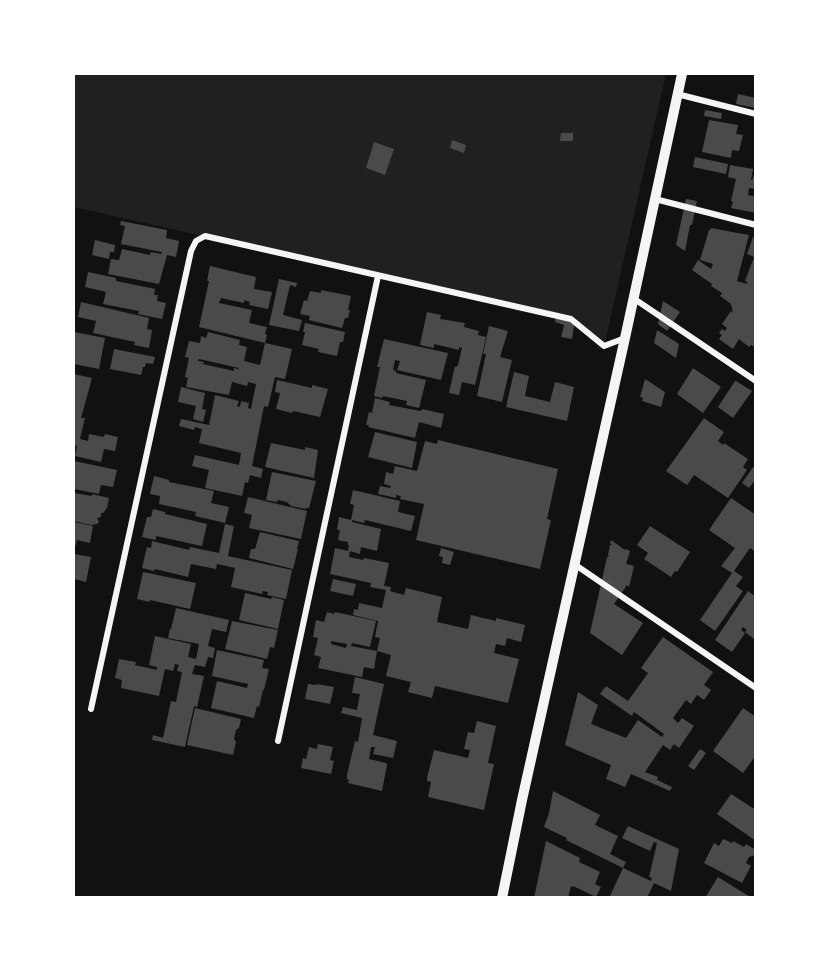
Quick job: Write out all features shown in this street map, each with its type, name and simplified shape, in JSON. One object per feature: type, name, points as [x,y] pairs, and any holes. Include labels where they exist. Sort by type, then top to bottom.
[{"type":"main road","points":[[502,897],[682,74]]},
{"type":"street","points":[[677,94],[756,114]]},
{"type":"street","points":[[655,199],[756,225]]},
{"type":"street","points":[[90,709],[191,251],[196,241],[205,236],[571,319],[604,346],[625,338]]},
{"type":"street","points":[[278,741],[378,276]]},
{"type":"street","points":[[633,298],[756,381]]},
{"type":"street","points":[[574,564],[756,688]]},
{"type":"shaded area","points":[[74,74],[666,74],[604,346],[571,319],[74,207]]},
{"type":"building","points":[[738,94],[756,98],[756,108],[736,104]]},
{"type":"building","points":[[705,110],[722,113],[721,119],[704,116]]},
{"type":"building","points":[[709,120],[738,125],[736,134],[743,135],[739,151],[732,150],[731,158],[702,152]]},
{"type":"building","points":[[561,133],[573,133],[573,141],[560,141]]},
{"type":"building","points":[[452,140],[466,145],[464,153],[450,148]]},
{"type":"building","points":[[374,142],[394,149],[385,175],[366,168]]},
{"type":"building","points":[[695,157],[728,164],[726,174],[693,167]]},
{"type":"building","points":[[730,165],[753,169],[751,180],[756,169],[756,189],[749,188],[748,195],[756,197],[756,213],[731,208],[736,179],[728,177]]},
{"type":"building","points":[[686,199],[697,201],[685,251],[676,245]]},
{"type":"building","points":[[121,221],[167,230],[166,238],[179,241],[176,257],[167,255],[159,284],[108,274],[111,259],[119,260],[122,249],[150,255],[151,252],[161,254],[162,252],[121,244],[125,226],[120,225]]},
{"type":"building","points":[[711,228],[749,235],[737,281],[747,284],[745,281],[754,257],[747,254],[753,237],[756,238],[756,315],[754,317],[756,318],[756,348],[751,345],[749,347],[739,339],[733,349],[719,339],[722,335],[719,333],[722,329],[725,331],[727,328],[722,324],[731,311],[733,313],[731,304],[720,296],[722,293],[711,286],[712,284],[692,270],[698,260],[711,269],[713,264],[700,260]]},
{"type":"building","points":[[95,240],[115,245],[114,252],[110,252],[109,259],[92,255]]},
{"type":"building","points":[[210,266],[256,277],[254,289],[272,292],[268,309],[249,305],[250,302],[244,300],[244,303],[221,298],[219,303],[252,310],[249,323],[267,327],[265,343],[199,327],[209,281],[207,281]]},
{"type":"building","points":[[88,272],[116,278],[116,281],[155,289],[154,295],[158,295],[157,301],[166,303],[162,319],[138,314],[139,311],[103,304],[106,292],[85,287]]},
{"type":"building","points":[[279,279],[297,283],[296,287],[290,285],[283,315],[302,320],[299,331],[269,325]]},
{"type":"building","points":[[321,290],[351,296],[348,318],[345,318],[342,328],[309,320],[310,316],[300,314],[304,300],[307,301],[310,291],[321,293]]},
{"type":"building","points":[[663,301],[680,312],[667,331],[658,324]]},
{"type":"building","points":[[81,302],[149,318],[147,329],[152,330],[149,348],[134,345],[135,342],[93,333],[96,321],[78,317]]},
{"type":"building","points":[[427,312],[441,315],[440,319],[465,323],[464,327],[479,331],[478,335],[486,337],[475,385],[462,382],[459,395],[449,393],[462,348],[459,347],[459,350],[434,344],[434,348],[420,345]]},
{"type":"building","points":[[556,315],[575,319],[572,339],[561,337],[564,325],[555,322]]},
{"type":"building","points":[[305,323],[345,332],[337,356],[318,352],[319,349],[302,345]]},
{"type":"building","points":[[489,326],[508,331],[500,357],[512,360],[502,402],[477,396]]},
{"type":"building","points":[[657,330],[679,344],[676,358],[654,343]]},
{"type":"building","points":[[74,332],[105,338],[99,369],[74,364]]},
{"type":"building","points":[[208,332],[240,340],[239,345],[247,347],[244,361],[260,365],[265,343],[292,349],[285,379],[275,377],[268,407],[264,406],[252,466],[263,469],[261,478],[250,475],[248,483],[245,482],[242,496],[205,488],[209,470],[192,466],[195,455],[239,465],[241,453],[199,443],[202,429],[195,427],[194,430],[179,426],[181,419],[209,425],[215,395],[239,401],[237,406],[240,407],[241,401],[249,403],[248,408],[251,409],[256,384],[248,382],[247,386],[232,382],[229,395],[186,387],[188,378],[185,377],[189,358],[185,357],[189,341],[200,343],[201,336],[206,338]],"holes":[[[199,359],[239,368],[234,368],[234,371],[198,361]]]},
{"type":"building","points":[[384,339],[448,353],[441,380],[397,370],[400,361],[395,360],[393,370],[396,373],[426,380],[419,408],[406,405],[407,401],[374,396],[380,367],[377,367]]},
{"type":"building","points":[[114,349],[155,357],[153,364],[146,363],[141,375],[110,369]]},
{"type":"building","points":[[693,368],[721,387],[703,413],[677,394]]},
{"type":"building","points":[[514,372],[529,376],[525,396],[550,402],[555,382],[574,387],[567,421],[506,407]]},
{"type":"building","points":[[74,374],[92,378],[81,418],[85,418],[80,439],[88,441],[89,434],[118,437],[115,451],[104,449],[101,462],[75,456],[77,446],[74,445]]},
{"type":"building","points":[[645,379],[665,392],[661,407],[642,401],[643,398],[640,397]]},
{"type":"building","points":[[277,380],[328,389],[320,417],[276,409],[280,393],[275,392]]},
{"type":"building","points":[[735,381],[752,391],[733,418],[718,407]]},
{"type":"building","points":[[181,387],[205,393],[202,409],[206,410],[203,422],[193,419],[196,406],[178,402]]},
{"type":"building","points":[[375,398],[390,402],[389,405],[444,414],[441,428],[419,422],[415,438],[368,427],[369,425],[366,425],[369,412],[372,413]]},
{"type":"building","points":[[704,418],[724,432],[718,441],[748,459],[743,467],[747,470],[728,498],[694,475],[687,485],[666,471]]},
{"type":"building","points":[[375,432],[417,442],[412,468],[368,457]]},
{"type":"building","points":[[438,440],[558,469],[547,519],[551,520],[540,569],[416,540],[424,504],[400,499],[401,496],[396,495],[396,498],[378,494],[380,486],[390,488],[391,486],[384,484],[386,472],[393,474],[395,466],[417,471],[425,441],[437,444]]},
{"type":"building","points":[[271,443],[305,450],[305,447],[318,450],[314,478],[265,467]]},
{"type":"building","points":[[74,461],[117,470],[113,487],[101,485],[99,494],[74,489]]},
{"type":"building","points":[[756,463],[756,479],[749,488],[742,483]]},
{"type":"building","points":[[272,472],[316,481],[309,508],[291,506],[287,502],[278,500],[277,502],[266,500]]},
{"type":"building","points":[[154,476],[169,480],[169,482],[214,491],[211,503],[229,507],[225,523],[195,516],[196,512],[159,504],[160,496],[150,494]]},
{"type":"building","points":[[353,490],[400,501],[398,512],[415,516],[411,531],[365,520],[364,523],[352,520],[352,522],[381,529],[377,551],[361,547],[360,554],[350,551],[349,557],[389,563],[384,586],[391,587],[390,591],[404,595],[406,588],[442,597],[437,622],[468,629],[471,615],[525,625],[521,642],[507,638],[505,646],[496,644],[494,653],[519,659],[508,703],[435,686],[432,698],[408,692],[411,682],[386,676],[391,655],[377,651],[380,638],[375,637],[378,621],[353,615],[354,609],[358,610],[359,603],[382,608],[386,590],[370,587],[371,583],[330,574],[335,548],[348,551],[348,542],[338,540],[340,530],[337,530],[339,517],[351,520],[354,505],[350,504]]},
{"type":"building","points":[[74,493],[109,498],[107,508],[101,513],[101,517],[97,518],[99,522],[97,524],[74,521]]},
{"type":"building","points":[[248,497],[307,511],[301,539],[249,528],[252,515],[244,513]]},
{"type":"building","points":[[731,498],[756,515],[756,552],[750,548],[734,571],[743,577],[736,586],[743,591],[715,631],[700,620],[732,573],[721,566],[735,548],[709,530]]},
{"type":"building","points":[[153,509],[207,524],[202,546],[156,536],[156,540],[142,537],[147,517],[151,517]]},
{"type":"building","points":[[74,522],[93,526],[90,543],[77,540],[74,551]]},
{"type":"building","points":[[225,524],[234,526],[228,556],[292,570],[286,599],[267,595],[268,592],[263,591],[262,594],[231,587],[235,568],[217,564],[216,569],[191,564],[188,577],[142,568],[147,547],[151,548],[152,541],[189,550],[190,547],[219,553]]},
{"type":"building","points":[[650,526],[690,552],[671,577],[644,559],[648,553],[637,545]]},
{"type":"building","points":[[260,532],[299,541],[293,569],[249,558],[251,549],[255,549]]},
{"type":"building","points":[[611,540],[630,551],[626,564],[634,566],[629,587],[627,585],[614,604],[643,623],[622,655],[590,633],[610,545],[612,545]]},
{"type":"building","points":[[441,548],[454,552],[450,565],[442,563],[443,557],[439,556]]},
{"type":"building","points":[[74,554],[91,557],[86,582],[74,579]]},
{"type":"building","points":[[143,572],[196,583],[190,609],[137,599]]},
{"type":"building","points":[[333,579],[356,584],[353,596],[330,591]]},
{"type":"building","points":[[748,591],[756,597],[756,637],[754,639],[745,632],[747,630],[743,627],[741,630],[745,633],[732,652],[715,640]]},
{"type":"building","points":[[245,593],[284,600],[278,629],[239,620]]},
{"type":"building","points":[[176,608],[229,620],[226,632],[212,629],[208,646],[215,648],[213,658],[208,657],[205,667],[195,665],[192,674],[204,676],[197,707],[194,706],[185,747],[152,740],[153,735],[163,738],[171,701],[176,702],[182,672],[177,671],[179,665],[175,664],[173,671],[165,669],[159,696],[121,688],[122,680],[115,678],[119,659],[136,662],[135,665],[157,670],[157,667],[149,665],[155,636],[191,644],[188,657],[196,659],[199,644],[168,638]]},
{"type":"building","points":[[327,612],[376,621],[370,647],[352,643],[351,646],[377,651],[374,669],[364,667],[362,677],[318,668],[321,657],[314,655],[318,638],[313,637],[316,620],[324,622]],"holes":[[[331,641],[347,644],[346,648],[331,644]]]},
{"type":"building","points":[[232,621],[278,630],[274,648],[270,647],[267,659],[225,649]]},
{"type":"building","points":[[663,637],[713,672],[704,685],[711,690],[704,700],[697,695],[691,704],[686,700],[673,718],[678,723],[682,718],[694,726],[679,748],[674,744],[670,750],[663,745],[645,772],[658,777],[657,780],[672,787],[670,791],[631,774],[625,787],[606,779],[611,765],[565,745],[578,692],[598,705],[591,724],[626,738],[638,720],[662,737],[664,734],[634,712],[632,716],[600,694],[606,686],[628,701],[648,673],[641,668]]},
{"type":"building","points":[[217,650],[264,660],[262,668],[269,669],[254,718],[211,708],[217,681],[247,688],[248,684],[212,676]]},
{"type":"building","points":[[355,677],[384,684],[373,735],[397,741],[393,758],[373,754],[375,747],[371,747],[369,759],[387,765],[382,791],[348,783],[347,779],[355,741],[358,742],[362,718],[341,713],[343,707],[357,710],[360,694],[352,693]]},
{"type":"building","points":[[308,684],[334,687],[330,704],[305,699]]},
{"type":"building","points":[[195,708],[241,719],[234,739],[236,742],[233,755],[187,745]]},
{"type":"building","points":[[743,708],[756,717],[756,755],[743,773],[713,751]]},
{"type":"building","points":[[477,721],[496,726],[488,763],[494,764],[484,810],[428,797],[431,782],[427,781],[427,778],[434,750],[468,758],[470,750],[464,749],[468,732],[474,733]]},
{"type":"building","points":[[318,744],[333,747],[330,760],[334,761],[331,774],[301,768],[309,747],[317,749]]},
{"type":"building","points":[[700,749],[706,753],[694,770],[688,766]]},
{"type":"building","points":[[553,791],[600,815],[595,825],[618,836],[610,854],[626,862],[623,868],[544,827]]},
{"type":"building","points":[[731,794],[756,810],[756,841],[717,814]]},
{"type":"building","points":[[628,826],[679,849],[671,891],[654,883],[647,898],[609,898],[623,868],[651,881],[652,878],[649,877],[657,843],[654,842],[650,851],[622,838]]},
{"type":"building","points":[[723,839],[744,847],[746,844],[756,850],[756,855],[749,857],[746,863],[751,866],[742,883],[704,863],[714,843],[719,846]]},
{"type":"building","points":[[546,841],[580,858],[579,862],[600,872],[595,884],[601,887],[596,897],[571,886],[568,898],[534,898]]},
{"type":"building","points":[[718,877],[747,895],[752,898],[705,898]]}]
